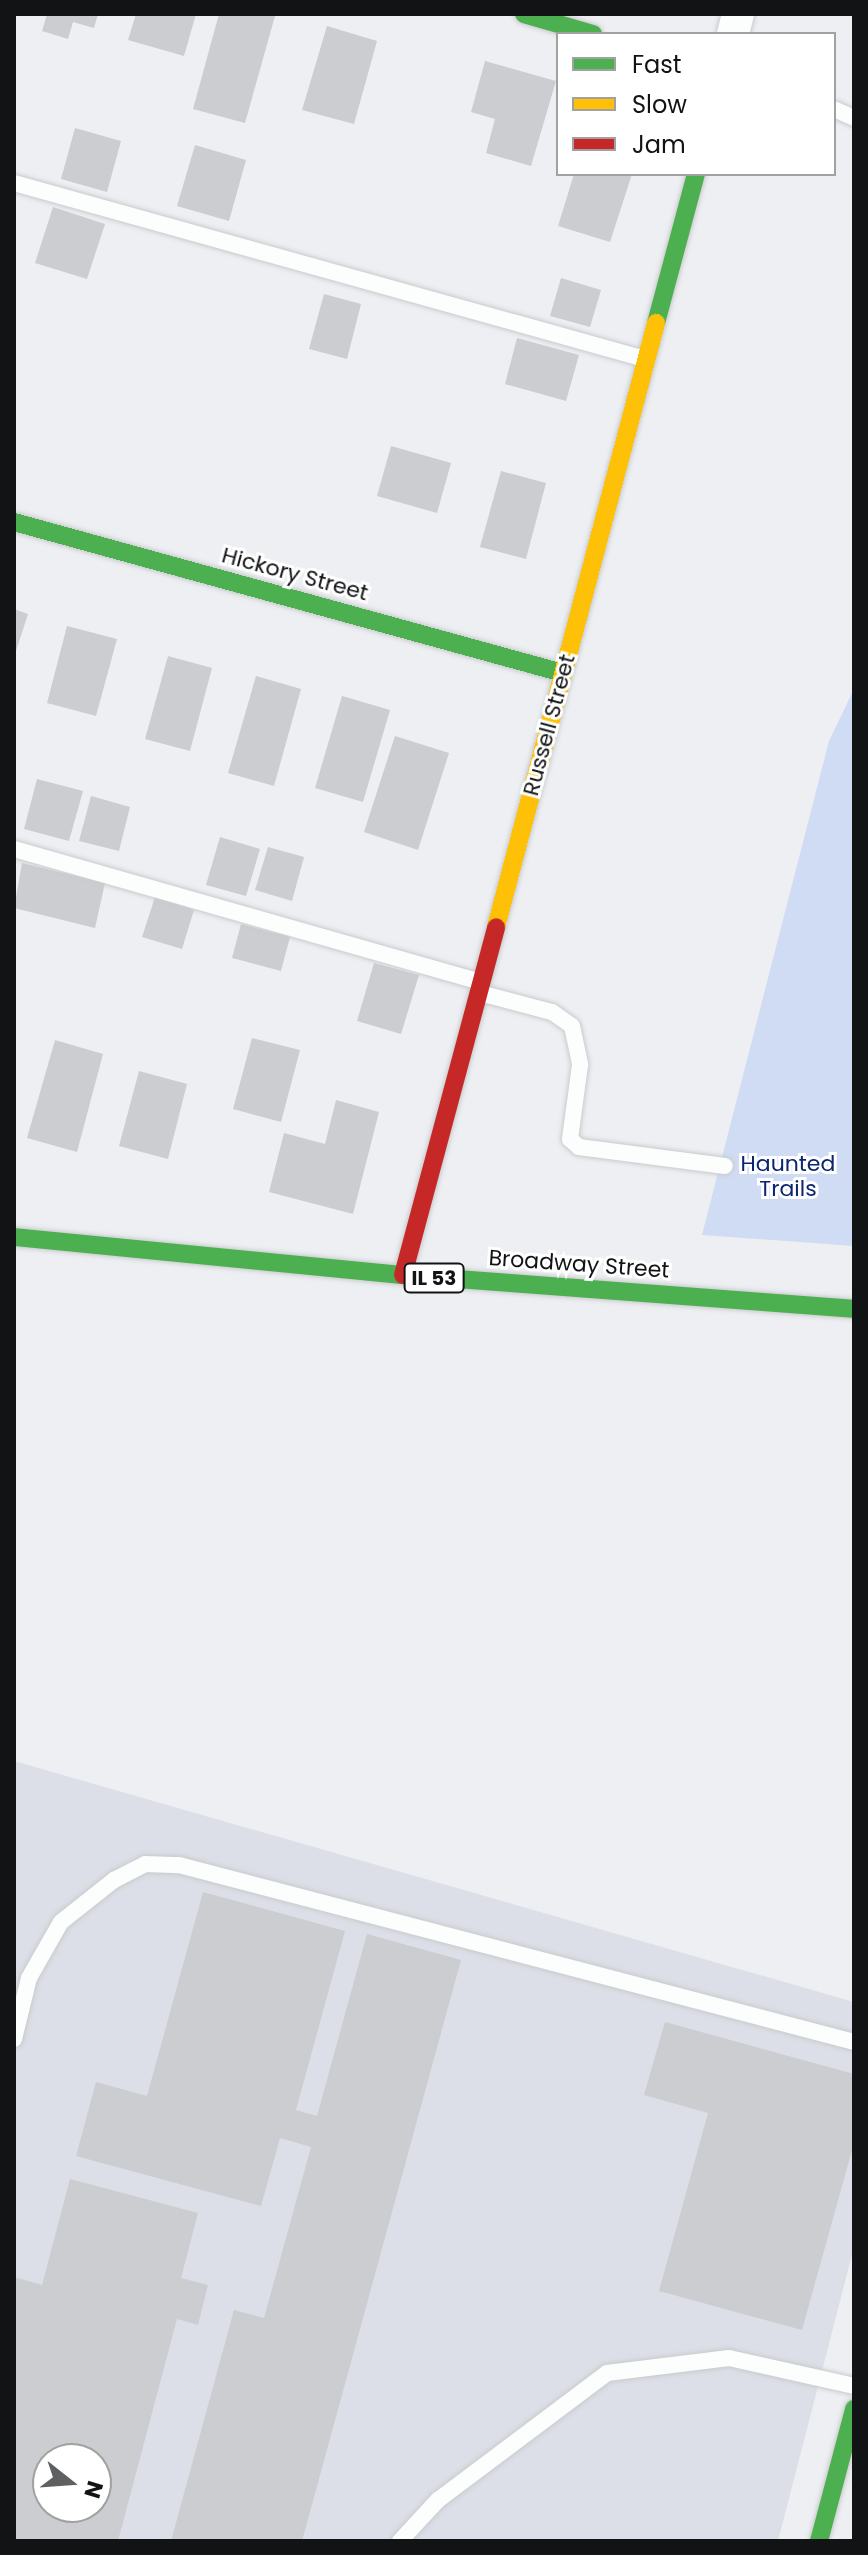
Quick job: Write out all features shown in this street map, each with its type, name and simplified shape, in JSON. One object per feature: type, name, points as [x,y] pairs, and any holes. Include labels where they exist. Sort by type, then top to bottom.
[{"type":"street","points":[[524,14],[586,32]]},
{"type":"street","name":"Russell Street","points":[[403,1275],[695,176]]},
{"type":"street","name":"Hickory Street","points":[[14,522],[563,673]]},
{"type":"street","name":"Broadway Street","points":[[14,1237],[403,1275],[854,1309]]},
{"type":"street","points":[[819,2541],[854,2409]]},
{"type":"lane","points":[[14,183],[647,359]]},
{"type":"lane","points":[[14,849],[480,987],[552,1012],[572,1026],[580,1065],[570,1139],[579,1147],[725,1166]]},
{"type":"lane","points":[[14,2039],[29,1978],[61,1922],[114,1880],[145,1864],[179,1865],[854,2042]]},
{"type":"lane","points":[[400,2541],[438,2500],[607,2373],[729,2358],[854,2386]]},
{"type":"shaded area","points":[[14,1761],[854,2002],[854,2247],[778,2541],[14,2541]]},
{"type":"green space","name":"Haunted Trails","points":[[854,689],[854,1246],[702,1235],[829,741]]},
{"type":"building","points":[[47,14],[98,14],[94,28],[73,22],[68,39],[42,31]]},
{"type":"building","points":[[136,14],[196,14],[184,56],[128,40]]},
{"type":"building","points":[[219,14],[275,16],[245,123],[193,109]]},
{"type":"building","points":[[327,26],[377,41],[354,124],[302,110]]},
{"type":"building","points":[[485,61],[556,81],[531,166],[486,153],[495,119],[471,112]]},
{"type":"building","points":[[75,128],[121,141],[107,192],[61,179]]},
{"type":"building","points":[[195,145],[246,160],[229,221],[177,206]]},
{"type":"building","points":[[573,176],[631,176],[610,242],[558,226]]},
{"type":"building","points":[[53,207],[105,224],[87,279],[35,263]]},
{"type":"building","points":[[561,278],[601,290],[590,327],[550,316]]},
{"type":"building","points":[[324,294],[361,304],[347,359],[309,349]]},
{"type":"building","points":[[517,338],[579,355],[566,401],[505,384]]},
{"type":"building","points":[[391,446],[451,463],[437,513],[377,496]]},
{"type":"building","points":[[501,471],[546,483],[526,559],[480,547]]},
{"type":"building","points":[[14,609],[28,614],[15,654],[14,654]]},
{"type":"building","points":[[67,626],[117,639],[96,716],[47,703]]},
{"type":"building","points":[[168,656],[212,668],[190,751],[145,739]]},
{"type":"building","points":[[256,676],[301,689],[274,786],[228,773]]},
{"type":"building","points":[[342,696],[390,710],[363,802],[315,788]]},
{"type":"building","points":[[395,736],[449,753],[418,850],[364,832]]},
{"type":"building","points":[[37,779],[83,791],[69,841],[24,829]]},
{"type":"building","points":[[91,796],[130,807],[119,851],[79,841]]},
{"type":"building","points":[[220,837],[260,849],[246,896],[206,885]]},
{"type":"building","points":[[268,847],[304,857],[292,901],[255,890]]},
{"type":"building","points":[[22,863],[105,883],[95,928],[14,908]]},
{"type":"building","points":[[155,897],[194,910],[182,949],[142,937]]},
{"type":"building","points":[[241,924],[290,937],[281,971],[232,958]]},
{"type":"building","points":[[374,963],[419,975],[401,1034],[357,1021]]},
{"type":"building","points":[[252,1038],[300,1050],[281,1122],[233,1109]]},
{"type":"building","points":[[55,1040],[103,1054],[77,1152],[27,1138]]},
{"type":"building","points":[[139,1071],[187,1084],[168,1159],[119,1146]]},
{"type":"building","points":[[336,1100],[379,1112],[353,1214],[269,1192],[284,1133],[325,1144]]},
{"type":"building","points":[[203,1892],[345,1931],[296,2110],[317,2116],[367,1934],[461,1960],[302,2541],[171,2541],[234,2310],[264,2318],[311,2147],[280,2138],[261,2206],[76,2156],[96,2082],[147,2096]]},
{"type":"building","points":[[665,2022],[854,2074],[854,2143],[802,2330],[659,2291],[708,2113],[644,2095]]},
{"type":"building","points":[[70,2179],[198,2213],[181,2278],[208,2285],[198,2325],[177,2319],[118,2541],[14,2541],[14,2277],[42,2285]]},
{"type":"traffic: fast","points":[[524,14],[586,32]]},
{"type":"traffic: fast","points":[[656,323],[695,176]]},
{"type":"traffic: fast","points":[[14,522],[563,673]]},
{"type":"traffic: fast","points":[[14,1237],[403,1275],[854,1309]]},
{"type":"traffic: fast","points":[[819,2541],[854,2409]]},
{"type":"traffic: slow","points":[[496,927],[656,323]]},
{"type":"traffic: jam","points":[[403,1275],[496,927]]}]
